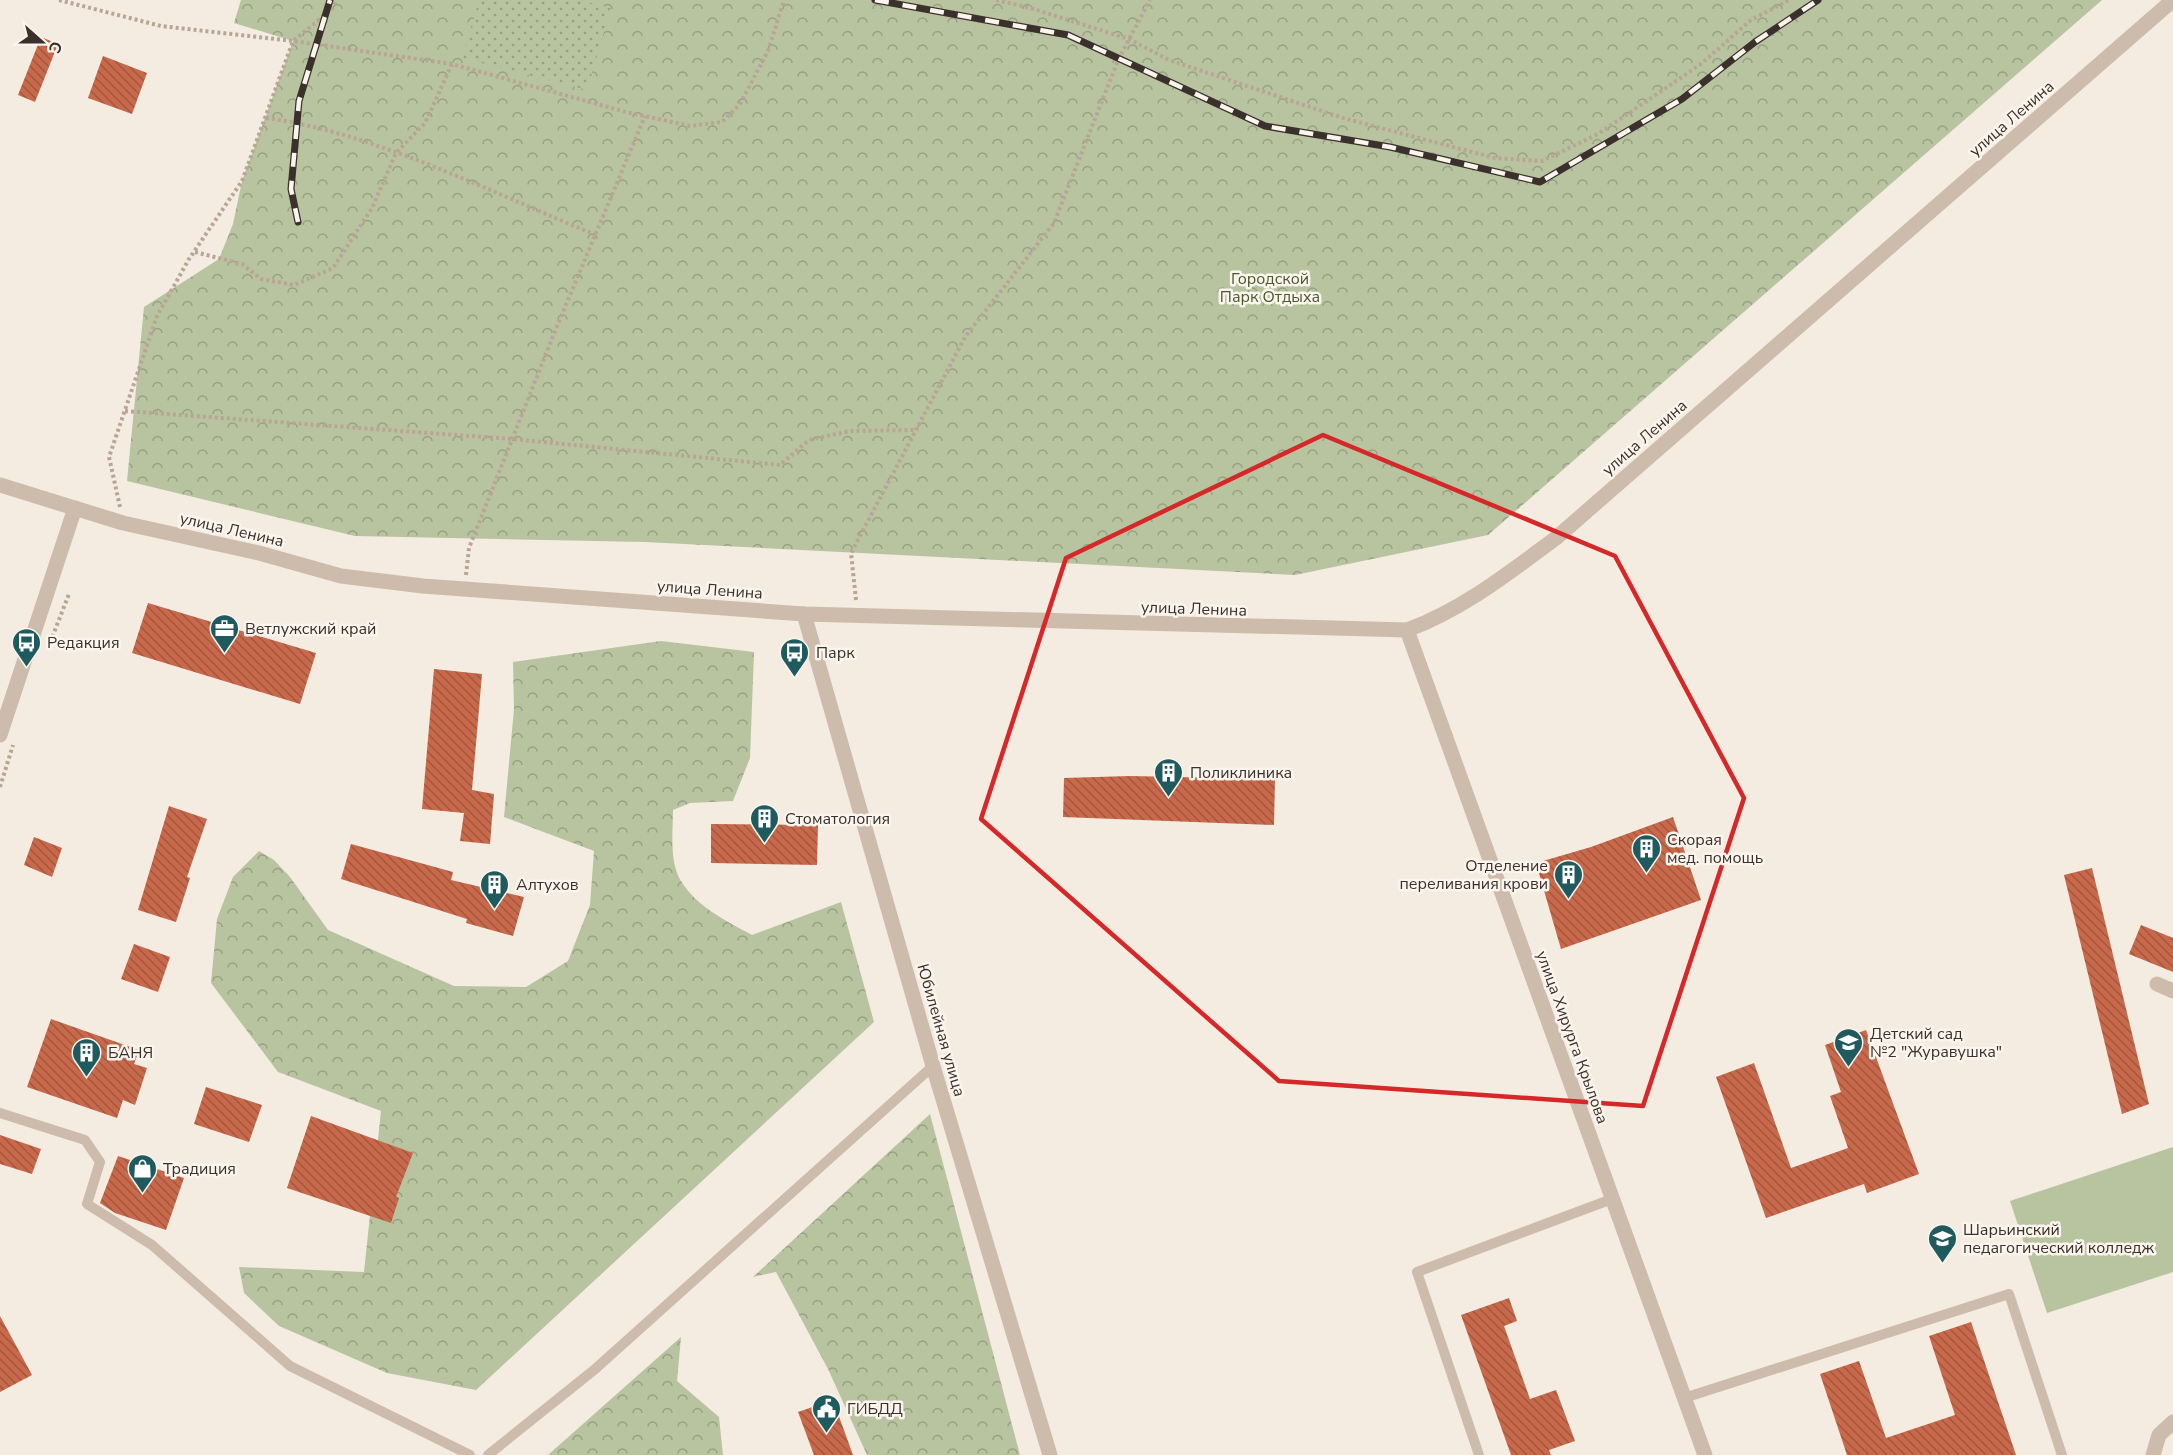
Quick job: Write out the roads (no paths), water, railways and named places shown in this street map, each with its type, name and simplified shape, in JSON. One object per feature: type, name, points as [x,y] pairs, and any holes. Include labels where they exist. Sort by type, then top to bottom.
[{"type":"street","name":"улица Ленина","points":[[0,485],[123,523],[259,554],[341,576],[423,586],[804,614],[1407,630],[1430,622],[1501,578],[1556,538],[2173,0]]},
{"type":"street","points":[[0,735],[75,508]]},
{"type":"street","name":"Юбилейная улица","points":[[804,614],[933,1066],[1050,1455]]},
{"type":"street","name":"улица Хирурга Крылова","points":[[1407,630],[1705,1455]]},
{"type":"street","points":[[2157,984],[2173,991]]},
{"type":"street","points":[[2153,1455],[2159,1435],[2173,1422]]},
{"type":"lane","points":[[488,1455],[594,1370],[933,1066]]},
{"type":"lane","points":[[0,1113],[85,1140],[100,1162],[87,1204],[152,1245],[290,1366],[470,1455]]},
{"type":"lane","points":[[1479,1455],[1417,1272],[1612,1199]]},
{"type":"lane","points":[[1684,1398],[2009,1294],[2062,1455]]},
{"type":"railway","points":[[298,222],[291,189],[299,101],[330,0]]},
{"type":"railway","points":[[875,0],[1068,35],[1265,126],[1390,147],[1540,182],[1682,99],[1755,42],[1818,0]]},
{"type":"place","name":"Ветлужский край","points":[[224,654]]},
{"type":"place","name":"Редакция","points":[[26,668]]},
{"type":"place","name":"Парк","points":[[795,678]]},
{"type":"place","name":"Поликлиника","points":[[1169,798]]},
{"type":"place","name":"Стоматология","points":[[764,844]]},
{"type":"place","name":"Скорая мед. помощь","points":[[1646,874]]},
{"type":"place","name":"Отделение переливания крови","points":[[1569,900]]},
{"type":"place","name":"Алтухов","points":[[495,910]]},
{"type":"place","name":"Детский сад №2 \"Журавушка\"","points":[[1849,1068]]},
{"type":"place","name":"БАНЯ","points":[[87,1078]]},
{"type":"place","name":"Традиция","points":[[142,1194]]},
{"type":"place","name":"Шарьинский педагогический колледж","points":[[1942,1264]]},
{"type":"place","name":"ГИБДД","points":[[826,1434]]},
{"type":"park label","name":"Городской Парк Отдыха","points":[[1270,287]]}]
